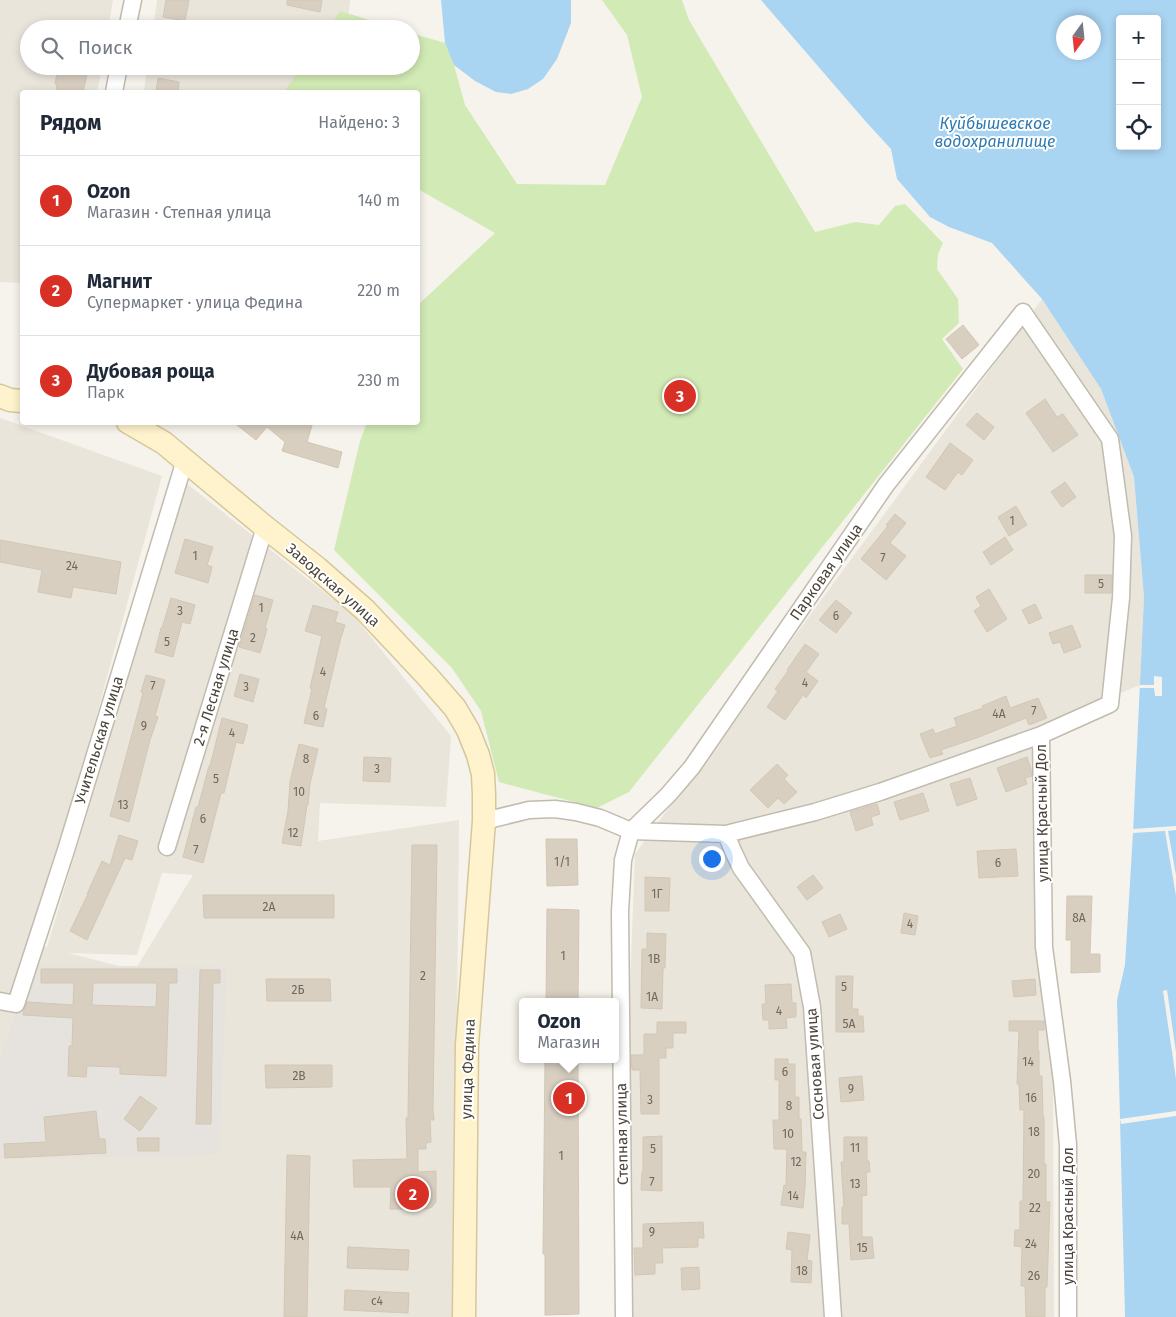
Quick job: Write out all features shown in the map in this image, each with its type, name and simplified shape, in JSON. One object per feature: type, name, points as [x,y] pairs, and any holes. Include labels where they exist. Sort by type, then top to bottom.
[{"type":"main road","points":[[0,396],[10,400],[20,401]]},
{"type":"main road","name":"Заводская улица","points":[[133,425],[164,443],[265,528],[318,568],[366,610],[455,708],[468,730],[483,774],[484,821]]},
{"type":"main road","name":"улица Федина","points":[[464,1317],[467,1045],[484,821]]},
{"type":"street","points":[[129,20],[133,0]]},
{"type":"street","points":[[114,90],[117,75]]},
{"type":"street","name":"Парковая улица","points":[[631,831],[668,795],[692,767],[886,485],[1023,312],[1110,439],[1123,536],[1121,598],[1110,704],[1041,735]]},
{"type":"street","name":"Учительская улица","points":[[0,1001],[16,1004],[66,850],[185,460]]},
{"type":"street","name":"2-я Лесная улица","points":[[167,847],[265,528]]},
{"type":"street","name":"улица Красный Дол","points":[[484,821],[529,810],[554,809],[600,818],[631,831],[726,834],[815,812],[880,792],[1041,735],[1044,947],[1062,1081],[1068,1145],[1068,1317]]},
{"type":"street","name":"Степная улица","points":[[624,1317],[620,912],[623,860],[631,831]]},
{"type":"street","name":"Сосновая улица","points":[[726,834],[741,868],[802,953],[812,1007],[833,1317]]},
{"type":"shaded area","points":[[0,0],[113,0],[110,20],[20,20],[20,75],[100,75],[97,90],[20,90],[20,283],[0,282]]},
{"type":"shaded area","points":[[157,0],[350,0],[348,20],[154,20]]},
{"type":"shaded area","points":[[146,75],[342,75],[341,90],[144,90]]},
{"type":"shaded area","points":[[1042,299],[1101,389],[1134,477],[1144,597],[1140,685],[1034,728],[1053,1084],[1054,1317],[630,1317],[628,1041],[635,854]]},
{"type":"shaded area","points":[[0,418],[162,476],[34,944],[47,947],[186,483],[353,615],[451,736],[446,807],[320,803],[318,841],[459,820],[454,1317],[0,1317]],"holes":[[[162,873],[193,875],[135,970],[68,953],[137,955]]]},
{"type":"shaded area","points":[[33,965],[227,967],[219,1154],[0,1159],[0,1059]]},
{"type":"green space","points":[[602,0],[682,0],[689,20],[815,232],[855,222],[879,225],[895,206],[905,204],[943,243],[938,254],[937,269],[958,299],[959,323],[942,339],[963,369],[629,792],[597,808],[499,782],[481,711],[452,668],[334,550],[360,441],[366,425],[420,425],[420,303],[495,233],[420,190],[420,90],[285,90],[296,75],[420,75],[420,36],[445,43],[454,65],[465,105],[517,184],[605,185],[642,97],[627,35]]},
{"type":"green space","points":[[340,11],[370,20],[334,20]]},
{"type":"water","points":[[441,0],[571,0],[571,23],[557,59],[543,79],[528,89],[511,94],[496,92],[475,81],[454,65],[445,43]]},
{"type":"water","name":"Куйбышевское водохранилище","points":[[761,0],[1176,0],[1176,1317],[1125,1317],[1117,1000],[1125,965],[1144,597],[1134,477],[1101,389],[1042,299],[992,243],[949,227],[930,217],[897,179],[891,149]]},
{"type":"pier","points":[[1154,676],[1162,677],[1162,696],[1155,696],[1154,688],[1140,688],[1140,685],[1154,685]]},
{"type":"pier","points":[[1176,826],[1176,830],[1168,831],[1176,875],[1176,896],[1165,831],[1133,833],[1133,829]]},
{"type":"pier","points":[[1167,990],[1176,1052],[1176,1079],[1163,991]]},
{"type":"pier","points":[[1176,1111],[1176,1116],[1121,1124],[1120,1119]]},
{"type":"building","points":[[166,0],[189,0],[185,20],[163,17]]},
{"type":"building","points":[[287,0],[322,0],[320,12],[287,5]]},
{"type":"building","points":[[57,75],[87,75],[83,90],[56,90],[57,84],[55,84]]},
{"type":"building","points":[[158,78],[179,82],[178,90],[156,90]]},
{"type":"building","points":[[963,325],[979,345],[962,359],[946,339]]},
{"type":"building","points":[[1045,399],[1057,417],[1063,414],[1078,435],[1053,452],[1026,413]]},
{"type":"building","points":[[977,413],[994,427],[984,440],[966,425]]},
{"type":"building","points":[[237,425],[312,425],[307,442],[342,452],[338,468],[282,451],[285,442],[267,427],[256,440]]},
{"type":"building","points":[[950,443],[973,460],[962,475],[958,472],[945,490],[926,477]]},
{"type":"building","points":[[1065,482],[1076,497],[1062,507],[1051,492]]},
{"type":"building","points":[[1016,506],[1027,525],[1009,536],[998,517]]},
{"type":"building","points":[[895,514],[906,523],[890,543],[906,556],[886,580],[861,559],[888,526],[886,525]]},
{"type":"building","points":[[1005,537],[1013,550],[991,565],[983,552]]},
{"type":"building","points":[[185,539],[213,547],[207,565],[212,567],[208,583],[175,573]]},
{"type":"building","points":[[0,540],[121,562],[116,594],[73,587],[71,598],[38,592],[42,570],[0,562]]},
{"type":"building","points":[[1085,575],[1112,575],[1111,593],[1085,593]]},
{"type":"building","points":[[989,589],[1007,619],[987,632],[974,611],[981,606],[976,597]]},
{"type":"building","points":[[255,595],[273,600],[260,653],[239,647]]},
{"type":"building","points":[[171,598],[195,605],[190,624],[182,622],[173,657],[155,652]]},
{"type":"building","points":[[836,600],[852,613],[836,633],[819,620]]},
{"type":"building","points":[[1035,604],[1042,618],[1029,624],[1022,610]]},
{"type":"building","points":[[313,605],[338,612],[335,622],[345,625],[324,708],[327,709],[323,727],[304,723],[322,636],[305,631]]},
{"type":"building","points":[[1072,625],[1081,647],[1064,653],[1060,642],[1053,644],[1049,633]]},
{"type":"building","points":[[805,644],[819,654],[806,672],[818,681],[806,698],[803,695],[785,720],[767,707],[778,691],[775,689]]},
{"type":"building","points":[[240,674],[259,679],[253,702],[234,696]]},
{"type":"building","points":[[146,675],[165,680],[155,716],[158,717],[150,740],[129,822],[110,816],[143,693],[141,692]]},
{"type":"building","points":[[1006,696],[1010,708],[1038,698],[1047,718],[1029,725],[1026,718],[941,750],[943,754],[930,758],[920,734],[933,729],[935,734],[957,726],[954,718],[983,708],[982,706]]},
{"type":"building","points":[[222,718],[248,725],[243,744],[236,742],[224,793],[221,793],[203,863],[183,857]]},
{"type":"building","points":[[299,744],[318,749],[310,784],[301,846],[282,843],[288,811],[290,782]]},
{"type":"building","points":[[364,757],[391,758],[390,782],[363,781]]},
{"type":"building","points":[[1027,757],[1032,776],[1025,778],[1027,784],[1006,792],[997,768]]},
{"type":"building","points":[[777,764],[788,775],[784,779],[797,792],[784,804],[778,798],[768,808],[750,790]]},
{"type":"building","points":[[970,778],[977,799],[957,806],[950,784]]},
{"type":"building","points":[[923,793],[929,811],[900,820],[894,802]]},
{"type":"building","points":[[877,804],[880,814],[871,817],[873,825],[856,831],[850,812]]},
{"type":"building","points":[[119,835],[138,841],[132,860],[125,858],[87,940],[70,931],[102,861],[110,865]]},
{"type":"building","points":[[546,839],[577,839],[578,885],[547,886]]},
{"type":"building","points":[[412,845],[437,845],[434,1120],[430,1120],[431,1142],[426,1143],[426,1149],[418,1149],[418,1172],[436,1171],[436,1202],[427,1209],[390,1209],[391,1187],[354,1187],[353,1160],[407,1159],[406,1118],[408,1118]]},
{"type":"building","points":[[1016,849],[1018,876],[979,878],[977,851]]},
{"type":"building","points":[[813,875],[823,888],[807,900],[797,887]]},
{"type":"building","points":[[645,877],[670,878],[669,911],[645,911]]},
{"type":"building","points":[[203,895],[334,895],[334,918],[204,918]]},
{"type":"building","points":[[1067,896],[1092,896],[1090,954],[1100,954],[1100,972],[1071,973],[1071,940],[1066,940]]},
{"type":"building","points":[[547,909],[579,910],[578,998],[546,998]]},
{"type":"building","points":[[904,913],[918,916],[915,935],[901,933]]},
{"type":"building","points":[[840,914],[847,929],[829,937],[822,922]]},
{"type":"building","points":[[647,933],[666,934],[662,1009],[641,1008],[642,949],[647,949]]},
{"type":"building","points":[[41,969],[177,969],[177,983],[169,983],[166,1076],[120,1074],[120,1067],[87,1066],[86,1077],[68,1076],[69,1046],[72,1046],[73,1018],[23,1015],[27,1002],[73,1005],[74,983],[41,983]],"holes":[[[93,983],[157,983],[156,1007],[92,1005]]]},
{"type":"building","points":[[200,970],[220,970],[220,983],[213,983],[211,1124],[196,1124]]},
{"type":"building","points":[[836,976],[853,976],[852,1009],[858,1009],[858,1016],[863,1016],[864,1032],[836,1032]]},
{"type":"building","points":[[266,979],[330,979],[331,1001],[267,1001]]},
{"type":"building","points":[[1035,979],[1036,995],[1014,997],[1012,981]]},
{"type":"building","points":[[791,984],[792,1003],[796,1003],[796,1017],[786,1018],[787,1028],[769,1029],[769,1020],[763,1020],[762,1004],[766,1004],[765,985]]},
{"type":"building","points":[[1009,1021],[1044,1021],[1044,1030],[1038,1030],[1038,1050],[1039,1076],[1042,1076],[1046,1202],[1050,1202],[1045,1317],[1026,1317],[1025,1286],[1021,1286],[1022,1247],[1014,1246],[1015,1230],[1020,1230],[1020,1201],[1023,1201],[1024,1110],[1020,1110],[1019,1085],[1017,1084],[1019,1031],[1009,1031]]},
{"type":"building","points":[[657,1022],[686,1022],[686,1033],[673,1033],[673,1048],[666,1048],[666,1058],[659,1058],[659,1114],[641,1114],[640,1070],[632,1070],[631,1055],[644,1055],[644,1034],[657,1034]]},
{"type":"building","points":[[775,1059],[788,1059],[788,1064],[795,1064],[795,1097],[799,1097],[802,1152],[806,1152],[803,1208],[781,1205],[784,1185],[786,1186],[787,1149],[774,1149],[773,1120],[779,1120],[779,1080],[775,1080]]},
{"type":"building","points":[[545,1063],[578,1063],[579,1314],[545,1315],[545,1254],[543,1254]]},
{"type":"building","points":[[265,1065],[332,1065],[332,1087],[266,1088]]},
{"type":"building","points":[[862,1076],[864,1100],[841,1102],[839,1078]]},
{"type":"building","points":[[140,1096],[157,1108],[140,1131],[124,1119]]},
{"type":"building","points":[[96,1111],[99,1139],[105,1139],[106,1153],[5,1158],[4,1144],[46,1142],[44,1117]]},
{"type":"building","points":[[662,1136],[662,1191],[641,1190],[643,1137]]},
{"type":"building","points":[[844,1137],[867,1137],[867,1161],[869,1161],[870,1172],[866,1172],[867,1195],[862,1196],[862,1237],[872,1237],[874,1258],[851,1260],[849,1224],[842,1224],[842,1207],[844,1207],[841,1162],[844,1162]]},
{"type":"building","points":[[137,1138],[159,1138],[159,1151],[138,1151]]},
{"type":"building","points":[[287,1155],[310,1156],[307,1317],[284,1317]]},
{"type":"building","points":[[703,1222],[704,1238],[698,1238],[698,1247],[662,1248],[663,1263],[655,1263],[655,1274],[635,1275],[634,1248],[643,1248],[643,1224]]},
{"type":"building","points":[[788,1232],[810,1235],[807,1260],[812,1261],[811,1283],[791,1282],[792,1250],[786,1249]]},
{"type":"building","points":[[348,1247],[409,1250],[408,1270],[347,1268]]},
{"type":"building","points":[[699,1267],[700,1289],[682,1290],[681,1268]]},
{"type":"building","points":[[345,1290],[409,1293],[408,1313],[344,1310]]},
{"type":"place","name":"Дубовая роща","points":[[680,396]]},
{"type":"place","name":"Ozon","points":[[569,1098]]},
{"type":"place","name":"Магнит","points":[[413,1194]]}]
